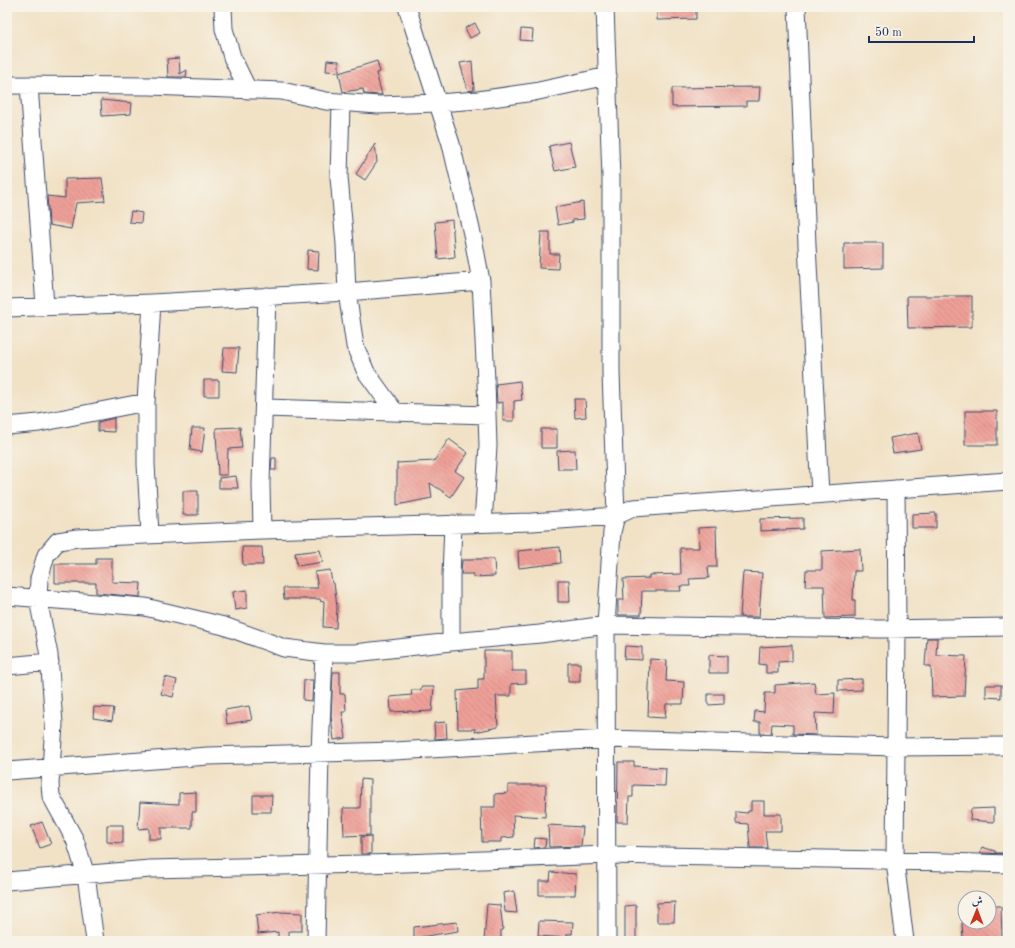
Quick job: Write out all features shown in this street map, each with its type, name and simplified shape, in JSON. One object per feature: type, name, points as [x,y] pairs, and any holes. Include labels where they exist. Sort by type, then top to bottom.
[{"type":"street","points":[[223,7],[224,29],[232,57],[248,90]]},
{"type":"street","points":[[407,7],[450,144],[473,238],[481,282],[488,446],[483,523]]},
{"type":"street","points":[[605,7],[611,178],[611,372],[616,516],[612,532],[606,625],[608,941]]},
{"type":"street","points":[[797,7],[806,245],[820,494]]},
{"type":"street","points":[[7,85],[150,86],[282,91],[326,101],[378,105],[478,100],[534,92],[608,76]]},
{"type":"street","points":[[29,85],[45,306]]},
{"type":"street","points":[[341,103],[339,177],[345,244],[347,292],[355,346],[366,372],[395,412]]},
{"type":"street","points":[[7,308],[152,303],[347,292],[481,282]]},
{"type":"street","points":[[262,530],[261,484],[265,408],[267,296]]},
{"type":"street","points":[[150,534],[146,464],[146,402],[152,303]]},
{"type":"street","points":[[7,426],[39,423],[146,402]]},
{"type":"street","points":[[265,408],[487,415]]},
{"type":"street","points":[[95,941],[86,875],[75,840],[51,796],[50,784],[54,724],[50,662],[47,637],[38,599],[39,579],[46,555],[58,542],[77,538],[150,534],[483,523],[616,516],[634,508],[1008,481]]},
{"type":"street","points":[[896,489],[897,629],[895,861],[905,941]]},
{"type":"street","points":[[451,642],[453,524]]},
{"type":"street","points":[[7,596],[145,607],[224,626],[284,648],[324,653],[355,653],[540,634],[606,625],[897,629],[1008,627]]},
{"type":"street","points":[[316,941],[320,753],[324,653]]},
{"type":"street","points":[[7,666],[50,662]]},
{"type":"street","points":[[7,771],[208,756],[394,751],[607,739],[895,747],[1008,746]]},
{"type":"street","points":[[7,881],[150,869],[404,863],[607,855],[1008,864]]},
{"type":"building","points":[[657,7],[696,7],[696,19],[657,20]]},
{"type":"building","points":[[475,23],[480,33],[470,38],[465,28]]},
{"type":"building","points":[[521,29],[533,30],[532,41],[520,40]]},
{"type":"building","points":[[179,58],[180,74],[187,70],[186,77],[168,77],[167,59]]},
{"type":"building","points":[[327,60],[339,61],[339,72],[326,71]]},
{"type":"building","points":[[377,61],[380,72],[376,73],[382,95],[364,94],[363,89],[343,92],[339,73]]},
{"type":"building","points":[[472,61],[474,90],[468,91],[460,63]]},
{"type":"building","points":[[760,87],[759,101],[746,101],[746,106],[672,107],[672,88]]},
{"type":"building","points":[[101,100],[132,103],[131,114],[102,116]]},
{"type":"building","points":[[569,142],[575,167],[555,171],[549,146]]},
{"type":"building","points":[[375,144],[377,162],[365,180],[356,174]]},
{"type":"building","points":[[102,178],[105,201],[76,203],[71,229],[49,225],[47,196],[65,198],[65,179]]},
{"type":"building","points":[[583,202],[584,219],[573,220],[573,222],[558,225],[555,207]]},
{"type":"building","points":[[131,211],[142,213],[141,223],[129,222]]},
{"type":"building","points":[[452,220],[455,257],[438,259],[435,222]]},
{"type":"building","points":[[541,232],[550,232],[550,254],[559,254],[558,269],[539,268]]},
{"type":"building","points":[[844,243],[883,243],[883,268],[844,269]]},
{"type":"building","points":[[308,250],[319,251],[318,270],[307,269]]},
{"type":"building","points":[[907,296],[972,296],[972,327],[908,328]]},
{"type":"building","points":[[224,348],[239,348],[237,372],[222,371]]},
{"type":"building","points":[[204,380],[219,380],[219,396],[204,396]]},
{"type":"building","points":[[520,381],[522,400],[514,401],[514,421],[503,421],[503,402],[497,403],[496,384]]},
{"type":"building","points":[[574,399],[585,399],[586,417],[575,418]]},
{"type":"building","points":[[965,411],[997,411],[997,445],[965,445]]},
{"type":"building","points":[[114,418],[114,432],[98,431],[98,422]]},
{"type":"building","points":[[240,427],[242,448],[228,449],[227,475],[218,475],[216,428]]},
{"type":"building","points":[[192,428],[205,428],[202,452],[190,450]]},
{"type":"building","points":[[541,429],[557,429],[557,448],[541,448]]},
{"type":"building","points":[[918,433],[921,449],[893,453],[890,438]]},
{"type":"building","points":[[449,439],[468,453],[455,471],[464,477],[451,497],[430,483],[432,498],[397,505],[397,463],[434,461]]},
{"type":"building","points":[[575,450],[576,469],[558,469],[557,451]]},
{"type":"building","points":[[272,458],[276,458],[276,470],[271,470]]},
{"type":"building","points":[[236,476],[238,488],[219,488],[219,478]]},
{"type":"building","points":[[183,491],[198,491],[198,515],[183,515]]},
{"type":"building","points":[[936,513],[936,528],[912,528],[912,514]]},
{"type":"building","points":[[803,518],[803,529],[760,531],[760,519]]},
{"type":"building","points":[[716,527],[717,567],[708,567],[709,578],[689,579],[690,586],[680,586],[681,591],[642,591],[641,615],[618,615],[618,600],[624,600],[623,579],[649,578],[649,575],[681,574],[680,548],[699,548],[698,528]]},
{"type":"building","points":[[242,547],[262,547],[263,565],[243,565]]},
{"type":"building","points":[[560,547],[561,563],[519,568],[518,551]]},
{"type":"building","points":[[860,549],[861,571],[854,571],[853,600],[855,600],[855,617],[825,618],[824,586],[805,586],[806,570],[822,570],[822,551]]},
{"type":"building","points":[[320,550],[323,562],[297,566],[295,553]]},
{"type":"building","points":[[96,558],[112,558],[112,582],[141,583],[140,597],[96,593],[96,583],[55,583],[55,564],[96,564]]},
{"type":"building","points":[[494,559],[495,576],[473,577],[473,574],[461,574],[462,560]]},
{"type":"building","points":[[330,570],[332,583],[334,583],[337,607],[336,628],[323,627],[324,601],[321,602],[320,599],[284,599],[283,588],[318,588],[315,572]]},
{"type":"building","points":[[743,572],[762,573],[759,617],[740,617]]},
{"type":"building","points":[[558,580],[569,580],[570,602],[558,602]]},
{"type":"building","points":[[247,590],[247,608],[235,610],[233,592]]},
{"type":"building","points":[[927,638],[937,638],[936,655],[966,656],[964,696],[932,697],[931,666],[925,666]]},
{"type":"building","points":[[792,645],[792,661],[778,662],[778,673],[766,673],[766,665],[759,664],[760,647]]},
{"type":"building","points":[[625,646],[642,647],[642,660],[624,659]]},
{"type":"building","points":[[484,651],[512,651],[512,671],[526,671],[526,683],[511,684],[511,696],[496,696],[498,727],[475,732],[475,729],[458,729],[457,691],[478,689],[478,679],[484,679]]},
{"type":"building","points":[[709,655],[727,656],[727,673],[709,673]]},
{"type":"building","points":[[650,659],[667,660],[666,681],[684,682],[683,704],[666,704],[665,718],[648,717]]},
{"type":"building","points":[[568,663],[580,663],[580,682],[568,682]]},
{"type":"building","points":[[333,672],[340,672],[340,694],[345,694],[346,712],[342,712],[346,738],[334,740],[331,716]]},
{"type":"building","points":[[165,677],[177,680],[173,697],[161,694]]},
{"type":"building","points":[[862,679],[862,690],[838,691],[838,680]]},
{"type":"building","points":[[304,680],[313,680],[312,701],[303,700]]},
{"type":"building","points":[[814,682],[816,694],[835,693],[834,714],[815,713],[816,735],[793,734],[793,725],[772,724],[771,734],[760,733],[760,722],[754,722],[755,711],[764,712],[765,693],[775,693],[775,685]]},
{"type":"building","points":[[986,685],[1001,685],[1001,698],[986,697]]},
{"type":"building","points":[[421,687],[434,687],[432,711],[391,712],[390,697],[412,695],[411,690],[421,690]]},
{"type":"building","points":[[708,694],[724,694],[724,704],[708,705]]},
{"type":"building","points":[[249,706],[252,720],[227,724],[225,710]]},
{"type":"building","points":[[94,707],[114,708],[112,721],[93,718]]},
{"type":"building","points":[[446,722],[447,738],[435,739],[434,723]]},
{"type":"building","points":[[618,762],[634,762],[634,766],[666,768],[665,786],[633,785],[633,797],[629,797],[628,822],[617,822]]},
{"type":"building","points":[[361,779],[370,780],[370,835],[344,836],[343,808],[360,808]]},
{"type":"building","points":[[508,785],[546,785],[545,817],[513,815],[514,837],[501,838],[501,842],[482,842],[481,807],[495,807],[495,794],[508,793]]},
{"type":"building","points":[[196,792],[196,812],[192,812],[192,828],[161,828],[161,839],[149,839],[149,828],[138,829],[140,802],[179,804],[179,793]]},
{"type":"building","points":[[253,795],[272,795],[271,812],[253,812]]},
{"type":"building","points":[[751,801],[764,801],[764,814],[781,814],[781,831],[765,831],[767,848],[750,848],[748,824],[736,823],[736,812],[748,813],[748,811],[751,811]]},
{"type":"building","points":[[994,808],[994,822],[970,820],[971,809]]},
{"type":"building","points":[[42,822],[51,844],[40,848],[31,826]]},
{"type":"building","points":[[107,825],[123,825],[123,843],[107,842]]},
{"type":"building","points":[[548,825],[583,827],[581,846],[549,847]]},
{"type":"building","points":[[371,836],[371,854],[361,854],[361,837]]},
{"type":"building","points":[[535,838],[546,839],[545,847],[534,848]]},
{"type":"building","points":[[982,847],[995,851],[995,853],[1007,854],[980,853]]},
{"type":"building","points":[[551,872],[576,874],[575,895],[539,895],[539,881],[550,881]]},
{"type":"building","points":[[514,891],[517,913],[505,912],[503,893]]},
{"type":"building","points":[[675,902],[674,922],[657,922],[657,903]]},
{"type":"building","points":[[487,904],[500,905],[503,929],[501,930],[501,941],[484,941]]},
{"type":"building","points":[[636,905],[636,941],[625,941],[625,906]]},
{"type":"building","points":[[997,906],[1001,906],[1002,939],[963,940],[962,930],[997,930]]},
{"type":"building","points":[[281,912],[302,913],[302,931],[289,931],[289,941],[278,941],[278,932],[258,934],[256,915]]},
{"type":"building","points":[[539,921],[573,922],[572,934],[567,934],[567,938],[538,936]]},
{"type":"building","points":[[457,922],[458,931],[414,938],[414,927]]}]
